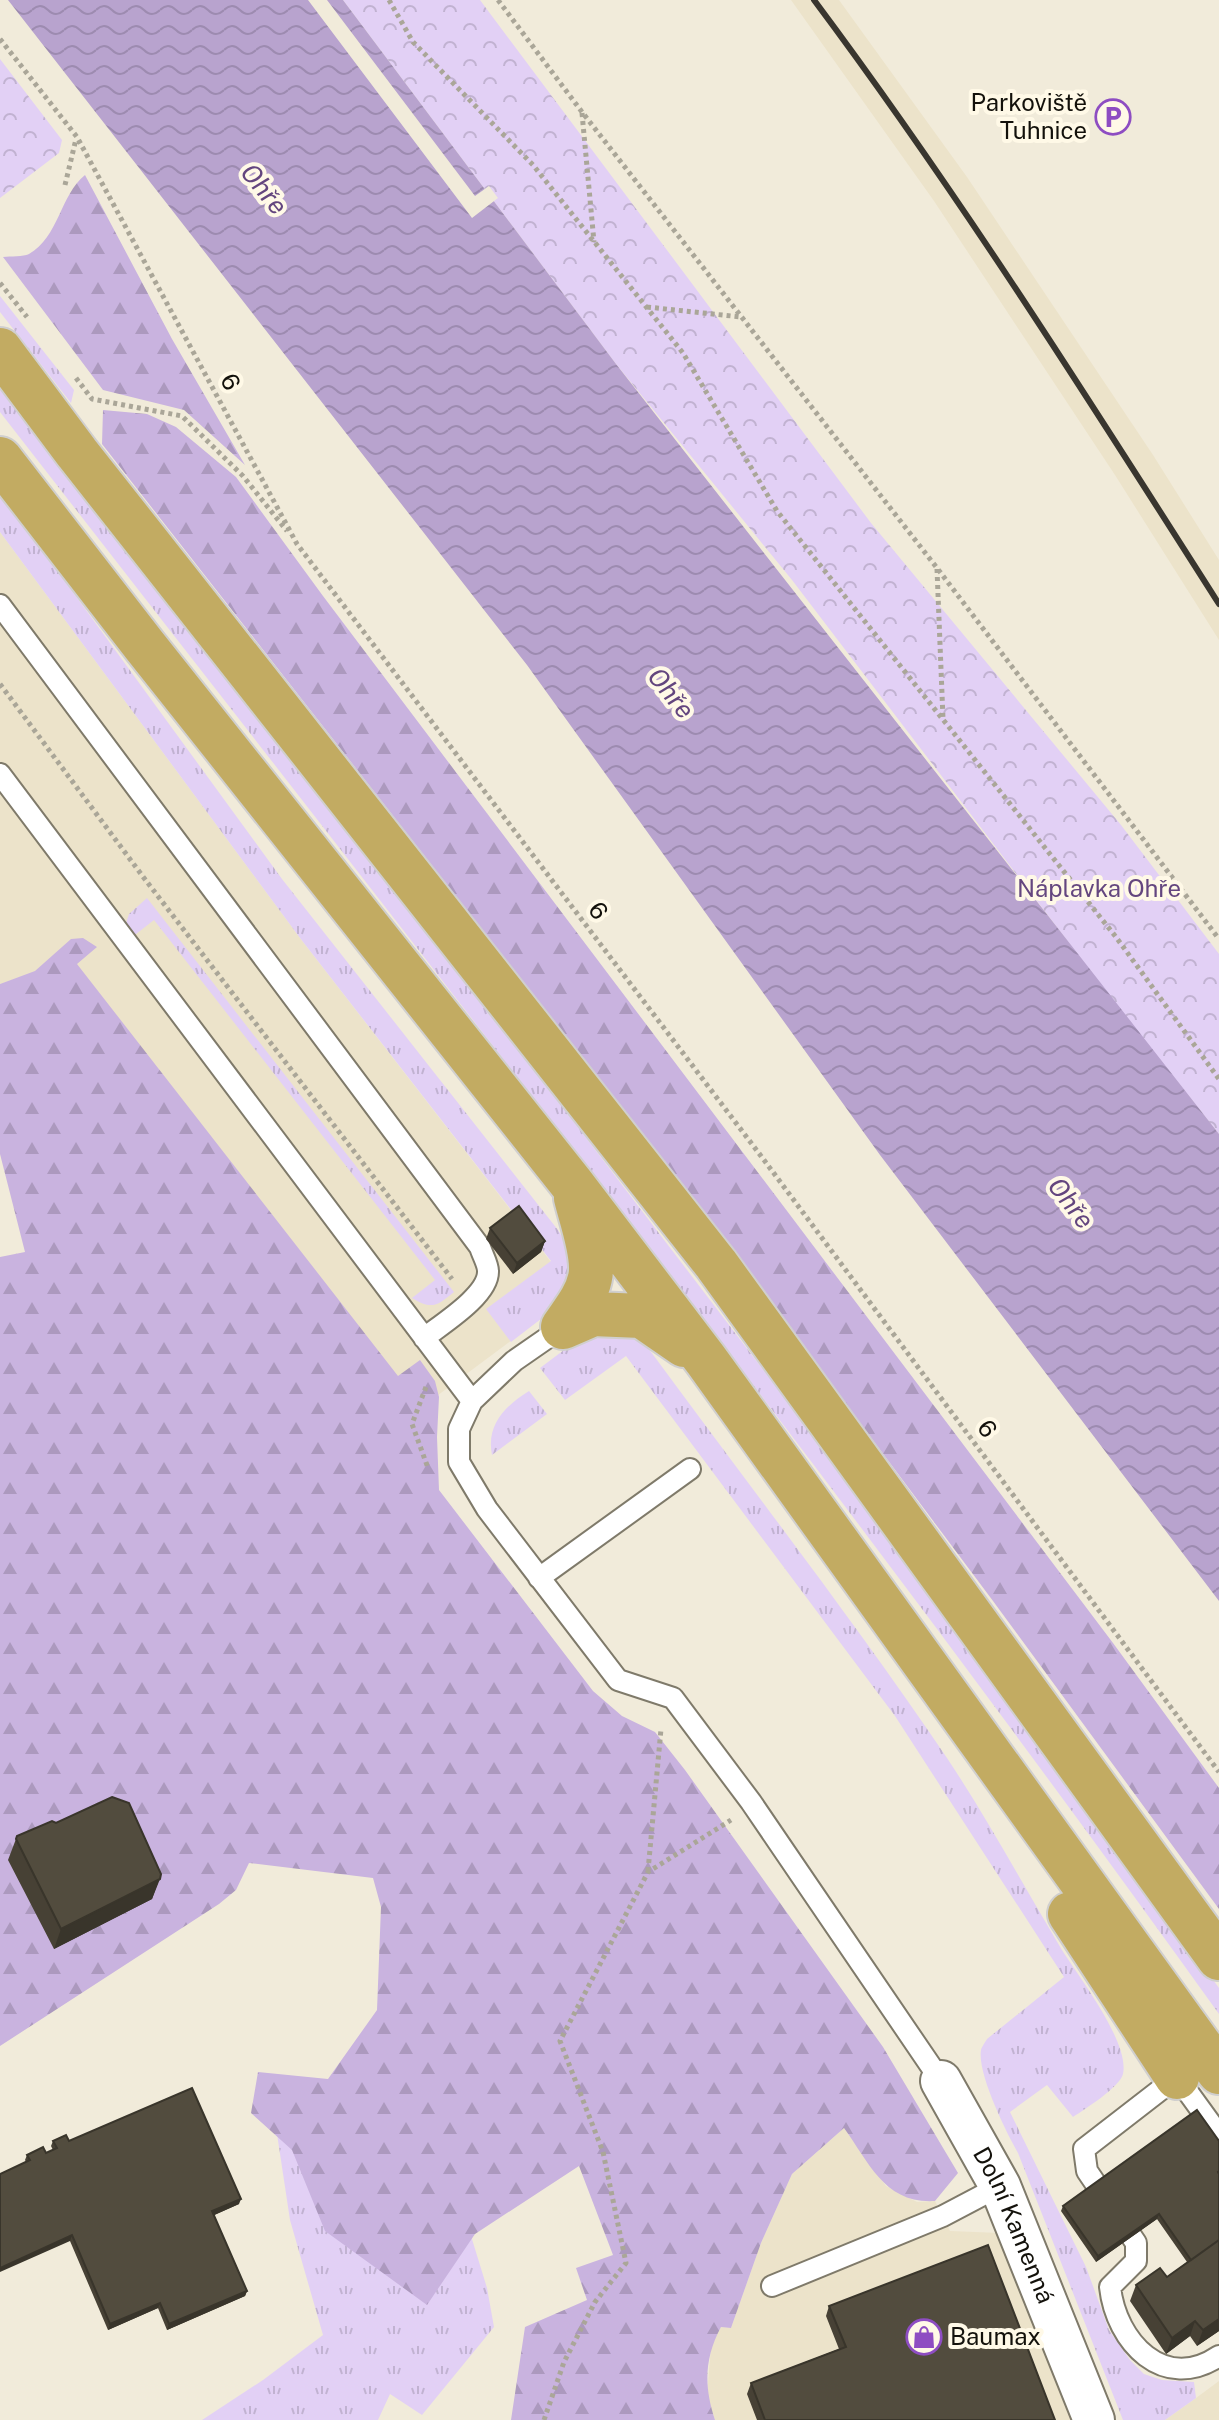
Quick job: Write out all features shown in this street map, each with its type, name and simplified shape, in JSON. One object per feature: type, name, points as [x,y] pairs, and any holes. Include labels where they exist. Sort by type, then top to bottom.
[{"type":"highway","points":[[14,335],[77,453],[716,1264],[1219,1958]]},
{"type":"highway","points":[[0,459],[153,657],[572,1184],[706,1360],[956,1708],[1067,1910],[1198,2075]]},
{"type":"highway","points":[[563,1327],[582,1300],[591,1276],[587,1242],[572,1184]]},
{"type":"highway","points":[[563,1327],[593,1314],[642,1316],[706,1360]]},
{"type":"street","name":"Dolní Kamenná","points":[[941,2081],[1000,2186],[1094,2420]]},
{"type":"lane","points":[[0,605],[480,1247],[489,1270],[486,1281],[470,1302],[424,1338]]},
{"type":"lane","points":[[0,774],[472,1401]]},
{"type":"lane","points":[[563,1327],[514,1361],[472,1401],[459,1429],[459,1462],[487,1509],[618,1680],[673,1698],[751,1802],[941,2081]]},
{"type":"lane","points":[[539,1578],[690,1469]]},
{"type":"lane","points":[[1219,2135],[1198,2075],[1084,2149],[1087,2171],[1136,2243],[1136,2261],[1110,2287],[1112,2304],[1126,2336],[1138,2351],[1155,2363],[1174,2368],[1206,2365],[1219,2356]]},
{"type":"lane","points":[[772,2286],[943,2216],[1000,2186]]},
{"type":"path","points":[[389,0],[413,42],[533,165],[683,353],[777,511],[1116,937],[1219,1079]]},
{"type":"path","points":[[498,0],[1219,939]]},
{"type":"path","name":"6","points":[[0,39],[77,137],[297,544],[761,1156],[1219,1772]]},
{"type":"path","points":[[582,112],[594,242]]},
{"type":"path","points":[[65,185],[77,137]]},
{"type":"path","points":[[0,283],[14,335]]},
{"type":"path","points":[[646,306],[742,317]]},
{"type":"path","points":[[74,376],[92,399],[182,416],[243,476],[297,544]]},
{"type":"path","points":[[937,568],[943,721]]},
{"type":"path","points":[[0,684],[144,878],[470,1302]]},
{"type":"path","points":[[544,2420],[564,2362],[576,2338],[595,2302],[626,2263],[603,2152],[560,2041],[648,1872],[661,1726]]},
{"type":"path","points":[[648,1872],[731,1820]]},
{"type":"shaded area","points":[[791,0],[839,0],[967,177],[1153,455],[1219,560],[1219,640],[1115,475],[934,201]]},
{"type":"shaded area","points":[[0,532],[300,938],[551,1262],[563,1302],[379,1439],[35,972],[0,984]]},
{"type":"shaded area","points":[[844,2128],[886,2186],[917,2202],[935,2201],[950,2231],[1000,2233],[1078,2420],[715,2420],[707,2396],[711,2346],[721,2327],[731,2328],[761,2243],[792,2174]]},
{"type":"shaded area","points":[[1219,2381],[1219,2420],[1165,2420],[1196,2398]]},
{"type":"green space","name":"Náplavka Ohře","points":[[343,0],[480,0],[871,523],[1121,825],[1219,954],[1219,1134],[1114,1002],[792,580],[616,364]]},
{"type":"green space","points":[[0,59],[62,140],[59,153],[0,198]]},
{"type":"green space","points":[[85,175],[172,339],[245,465],[184,410],[103,390],[3,257],[26,255],[39,247],[70,193]]},
{"type":"green space","points":[[0,296],[74,390],[71,403],[0,312]]},
{"type":"green space","points":[[0,387],[500,1025],[781,1393],[1039,1739],[1219,1988],[1219,2014],[922,1608],[770,1407],[0,412]]},
{"type":"green space","points":[[103,410],[147,414],[176,427],[236,477],[1113,1643],[1219,1788],[1219,1909],[689,1194],[102,444]]},
{"type":"green space","points":[[0,492],[282,879],[558,1230],[573,1256],[563,1302],[511,1342],[486,1309],[551,1261],[300,938],[0,532]]},
{"type":"green space","points":[[147,898],[454,1292],[448,1297],[434,1305],[412,1298],[435,1280],[154,920],[131,938],[126,923],[129,914]]},
{"type":"green space","points":[[83,938],[97,947],[77,964],[398,1376],[420,1360],[435,1381],[439,1397],[439,1490],[593,1691],[622,1716],[655,1732],[685,1770],[883,2047],[958,2173],[935,2201],[903,2196],[880,2179],[844,2128],[792,2174],[761,2243],[731,2328],[721,2327],[711,2350],[708,2385],[715,2420],[511,2420],[525,2327],[587,2300],[576,2268],[613,2255],[579,2166],[475,2234],[427,2305],[325,2231],[292,2150],[251,2113],[258,2072],[328,2079],[377,2010],[381,1907],[373,1878],[249,1863],[236,1890],[219,1904],[0,2046],[0,1257],[25,1252],[0,1154],[0,984],[35,971],[71,939]]},
{"type":"green space","points":[[626,1332],[645,1344],[912,1707],[976,1804],[1110,2026],[1123,2060],[1123,2074],[1109,2091],[1073,2117],[1047,2085],[1010,2112],[1086,2267],[1109,2330],[1144,2374],[1162,2380],[1194,2382],[1196,2398],[1165,2420],[1123,2420],[1018,2153],[983,2073],[981,2050],[987,2039],[1064,1977],[895,1716],[626,1356],[565,1400],[540,1368],[580,1338]]},
{"type":"green space","points":[[529,1391],[547,1414],[492,1455],[492,1434],[499,1417]]},
{"type":"green space","points":[[274,2114],[452,2174],[487,2288],[494,2327],[422,2415],[390,2394],[378,2420],[202,2420],[323,2335],[290,2220]]},
{"type":"water","name":"Ohře","points":[[8,0],[343,0],[616,364],[1219,1134],[1219,1601],[880,1155],[527,665]]},
{"type":"pier","points":[[308,0],[327,0],[475,196],[489,186],[498,198],[472,218]]},
{"type":"building","points":[[519,1206],[545,1241],[517,1263],[490,1228]]},
{"type":"building","points":[[112,1797],[129,1803],[161,1874],[160,1879],[61,1929],[17,1836],[52,1821],[56,1823]]},
{"type":"building","points":[[192,2088],[241,2199],[212,2211],[247,2291],[169,2324],[160,2303],[110,2324],[72,2235],[0,2268],[0,2174],[30,2160],[27,2155],[43,2147],[46,2153],[57,2148],[53,2141],[66,2135],[69,2141]]},
{"type":"building","points":[[1197,2110],[1219,2141],[1219,2240],[1191,2260],[1159,2214],[1098,2256],[1063,2206]]},
{"type":"building","points":[[1219,2240],[1219,2319],[1203,2330],[1195,2321],[1172,2338],[1136,2285],[1160,2268],[1167,2277]]},
{"type":"building","name":"Baumax","points":[[988,2245],[1055,2420],[765,2420],[751,2383],[846,2347],[829,2306]]},
{"type":"railway","points":[[814,0],[972,223],[1219,604]]},
{"type":"place","name":"Parkoviště Tuhnice","points":[[1113,117]]},
{"type":"place","name":"Baumax","points":[[924,2337]]}]
